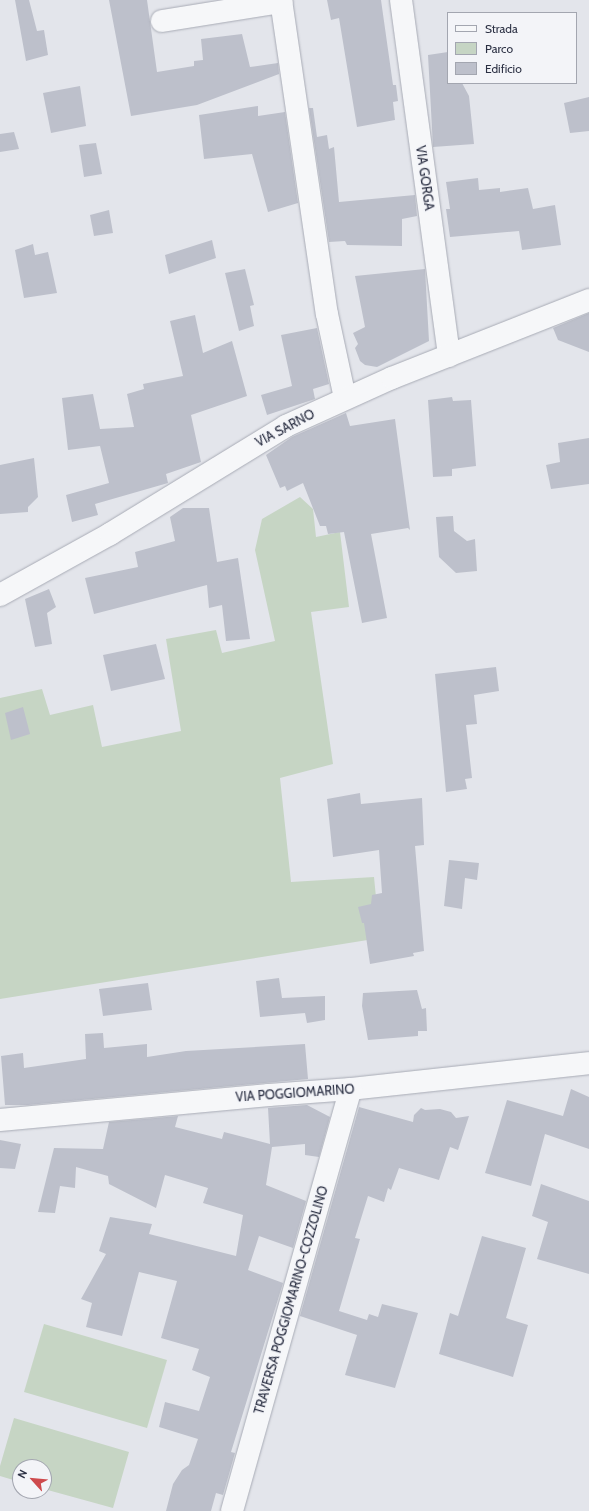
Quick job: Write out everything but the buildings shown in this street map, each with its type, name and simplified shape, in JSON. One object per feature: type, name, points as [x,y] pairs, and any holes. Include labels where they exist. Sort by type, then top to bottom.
[{"type":"street","name":"VIA GORGA","points":[[401,0],[449,356]]},
{"type":"street","points":[[162,21],[281,1],[327,314],[345,398]]},
{"type":"street","name":"VIA SARNO","points":[[0,595],[110,534],[243,451],[345,398],[589,300]]},
{"type":"street","name":"VIA POGGIOMARINO","points":[[0,1120],[269,1095],[350,1090],[589,1064]]},
{"type":"street","name":"TRAVERSA POGGIOMARINO-COZZOLINO","points":[[232,1511],[350,1090]]},
{"type":"green space","points":[[300,497],[313,509],[316,537],[340,532],[349,607],[311,612],[333,764],[280,778],[291,882],[374,877],[380,938],[0,999],[0,698],[42,689],[50,715],[93,705],[102,747],[181,731],[166,639],[216,630],[222,653],[275,641],[255,550],[262,519]]},
{"type":"green space","points":[[44,1324],[167,1360],[147,1428],[24,1392]]},
{"type":"green space","points":[[14,1418],[129,1452],[113,1508],[52,1491],[52,1459],[12,1459],[12,1480],[0,1476],[0,1466]]}]
